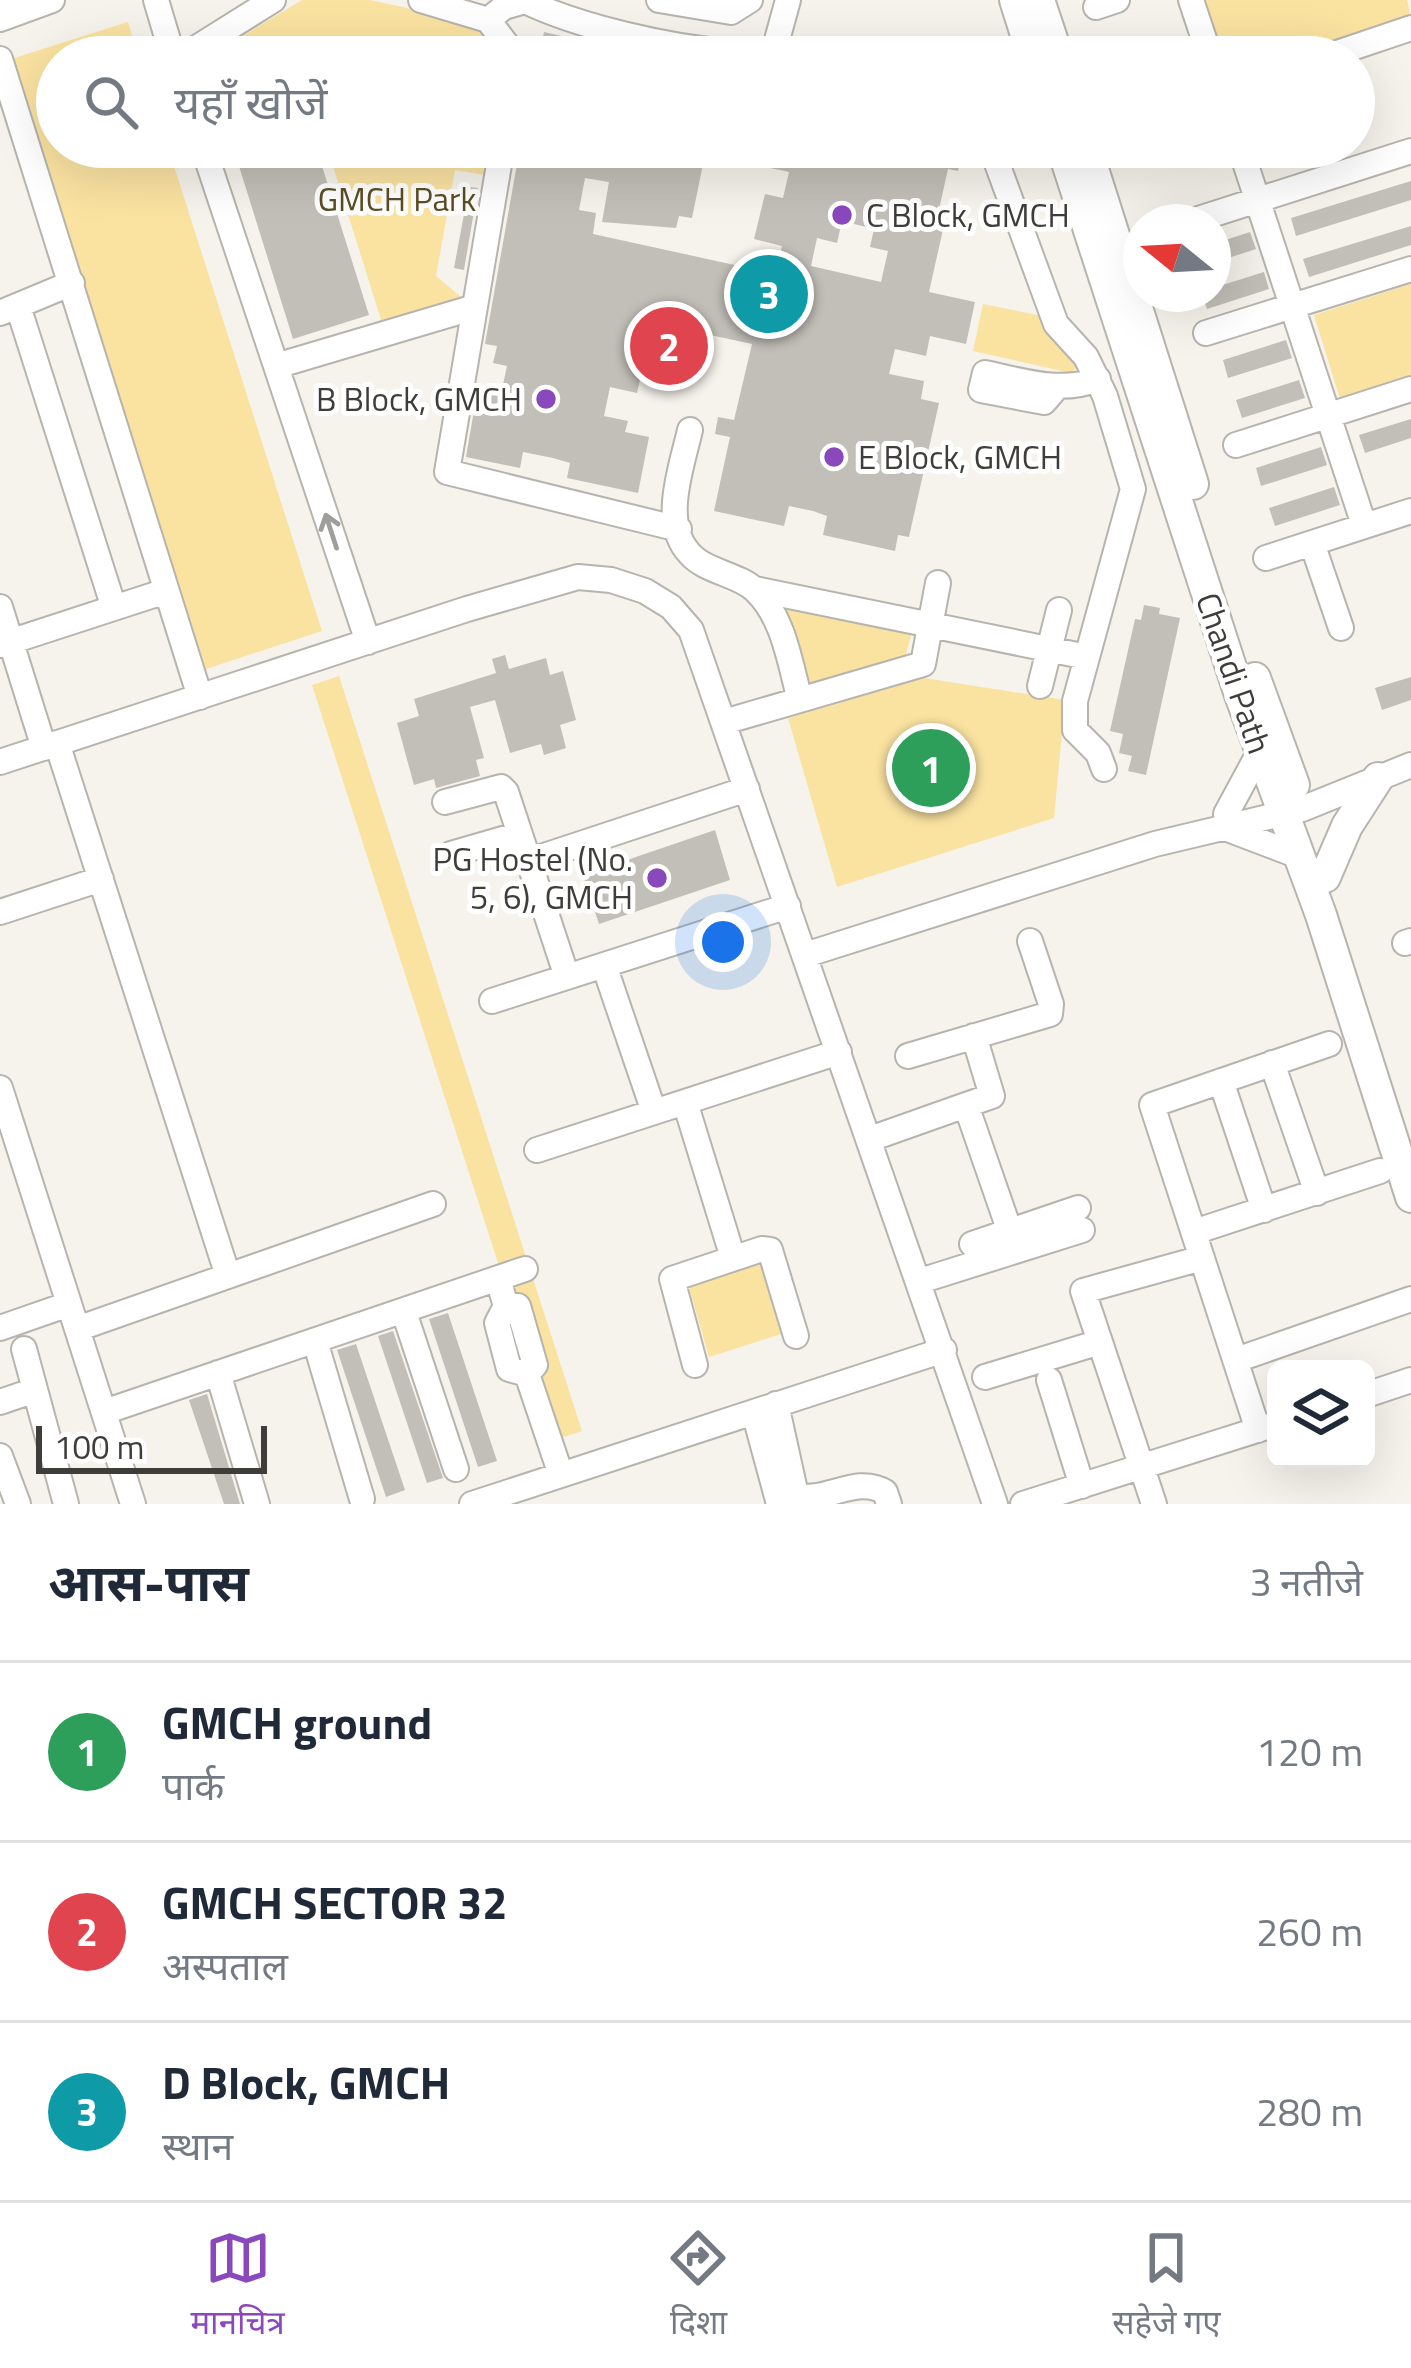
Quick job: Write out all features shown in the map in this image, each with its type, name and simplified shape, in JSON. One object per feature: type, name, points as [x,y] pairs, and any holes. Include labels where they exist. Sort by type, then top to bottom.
[{"type":"main road","points":[[0,5],[14,0]]},
{"type":"main road","points":[[1015,0],[1026,36]]},
{"type":"main road","points":[[1040,0],[1051,36]]},
{"type":"main road","name":"Chandi Path","points":[[1069,168],[1261,751],[1324,877],[1411,1151]]},
{"type":"main road","name":"Chandi Path","points":[[1093,168],[1260,692],[1290,803],[1296,855],[1321,915],[1411,1197]]},
{"type":"main road","points":[[1324,877],[1346,826],[1378,778]]},
{"type":"street","points":[[0,19],[52,0]]},
{"type":"street","points":[[155,0],[169,36]]},
{"type":"street","points":[[212,36],[273,0]]},
{"type":"street","points":[[421,0],[488,20],[500,36]]},
{"type":"street","points":[[659,0],[731,12],[751,0]]},
{"type":"street","points":[[778,36],[788,0]]},
{"type":"street","points":[[1191,0],[1203,36]]},
{"type":"street","points":[[488,20],[504,7],[525,1],[554,15],[643,36]]},
{"type":"street","points":[[1375,40],[1411,28]]},
{"type":"street","points":[[0,59],[200,697]]},
{"type":"street","points":[[1375,163],[1411,152]]},
{"type":"street","points":[[210,168],[368,642]]},
{"type":"street","points":[[499,168],[447,472],[679,529]]},
{"type":"street","points":[[999,168],[1057,324],[1098,379],[1133,489],[1075,700],[1075,730],[1098,754],[1104,769]]},
{"type":"street","points":[[1247,168],[1364,525]]},
{"type":"street","points":[[1231,209],[1360,168]]},
{"type":"street","points":[[1206,333],[1411,269]]},
{"type":"street","points":[[72,283],[9,310],[114,608]]},
{"type":"street","points":[[276,366],[476,307]]},
{"type":"street","points":[[1057,387],[1078,387],[1098,379]]},
{"type":"street","points":[[1236,445],[1411,389]]},
{"type":"street","points":[[690,430],[673,505],[690,554],[754,589],[1087,657]]},
{"type":"street","points":[[1265,558],[1411,512]]},
{"type":"street","points":[[1312,543],[1341,628]]},
{"type":"street","points":[[0,762],[578,577],[611,580],[645,591],[671,607],[691,630],[995,1504]]},
{"type":"street","points":[[724,722],[923,664],[938,583]]},
{"type":"street","points":[[754,589],[777,620],[800,700]]},
{"type":"street","points":[[5,643],[166,591]]},
{"type":"street","points":[[0,607],[5,643],[51,746],[101,879],[228,1276]]},
{"type":"street","points":[[1040,686],[1059,610]]},
{"type":"street","points":[[1226,821],[1261,751]]},
{"type":"street","points":[[806,955],[1411,765]]},
{"type":"street","points":[[445,802],[501,787],[567,977]]},
{"type":"street","points":[[529,861],[747,789]]},
{"type":"street","points":[[1226,821],[1296,855]]},
{"type":"street","points":[[451,854],[520,834]]},
{"type":"street","points":[[0,912],[101,879]]},
{"type":"street","points":[[492,1001],[788,906]]},
{"type":"street","points":[[908,1056],[1050,1014],[1051,1004],[1030,941]]},
{"type":"street","points":[[604,965],[654,1112]]},
{"type":"street","points":[[870,1139],[992,1096],[974,1036]]},
{"type":"street","points":[[1024,1504],[1267,1427],[1236,1360],[1152,1105],[1329,1044]]},
{"type":"street","points":[[538,1150],[839,1052]]},
{"type":"street","points":[[1272,1063],[1317,1193]]},
{"type":"street","points":[[1221,1081],[1264,1210]]},
{"type":"street","points":[[0,1088],[133,1504]]},
{"type":"street","points":[[685,1102],[733,1258]]},
{"type":"street","points":[[966,1105],[1010,1232]]},
{"type":"street","points":[[1194,1232],[1380,1171]]},
{"type":"street","points":[[77,1329],[433,1204]]},
{"type":"street","points":[[920,1281],[1080,1219],[972,1244]]},
{"type":"street","points":[[695,1365],[672,1279],[733,1258],[770,1250],[796,1336]]},
{"type":"street","points":[[1154,1504],[1083,1292],[1202,1258]]},
{"type":"street","points":[[104,1412],[525,1268]]},
{"type":"street","points":[[498,1279],[506,1306],[496,1323],[509,1369],[527,1374],[548,1487]]},
{"type":"street","points":[[1236,1360],[1411,1299]]},
{"type":"street","points":[[0,1328],[69,1304]]},
{"type":"street","points":[[404,1312],[457,1469]]},
{"type":"street","points":[[315,1341],[362,1499]]},
{"type":"street","points":[[985,1377],[1100,1342]]},
{"type":"street","points":[[23,1349],[66,1504]]},
{"type":"street","points":[[472,1504],[548,1487],[765,1408],[944,1350]]},
{"type":"street","points":[[218,1373],[256,1504]]},
{"type":"street","points":[[1048,1380],[1082,1486]]},
{"type":"street","points":[[1375,1392],[1411,1380]]},
{"type":"street","points":[[0,1402],[35,1390]]},
{"type":"street","points":[[765,1408],[779,1504]]},
{"type":"street","points":[[765,1408],[796,1495],[808,1500],[876,1486],[885,1492],[889,1504]]},
{"type":"street","points":[[0,1456],[17,1504]]},
{"type":"green space","points":[[302,0],[370,0],[485,25],[494,36],[243,36]]},
{"type":"green space","points":[[1202,0],[1407,0],[1411,17],[1355,36],[1214,36]]},
{"type":"green space","points":[[128,22],[132,36],[84,36]]},
{"type":"green space","points":[[36,51],[36,137],[11,59]]},
{"type":"green space","points":[[46,168],[175,168],[322,631],[206,669]]},
{"type":"green space","name":"GMCH Park","points":[[334,168],[491,168],[490,176],[455,170],[436,276],[461,297],[382,323]]},
{"type":"green space","points":[[1411,284],[1411,376],[1340,399],[1314,315]]},
{"type":"green space","points":[[983,304],[1042,316],[1048,334],[1079,364],[1071,373],[973,351]]},
{"type":"green space","points":[[778,604],[912,632],[905,658],[808,683]]},
{"type":"green space","points":[[339,676],[582,1431],[555,1440],[312,685]]},
{"type":"green space","points":[[924,678],[1065,700],[1054,818],[837,887],[788,718]]},
{"type":"green space","points":[[763,1259],[784,1333],[709,1357],[688,1284]]},
{"type":"building","points":[[240,168],[323,168],[369,315],[293,339]]},
{"type":"building","points":[[516,168],[702,168],[692,218],[679,216],[676,228],[602,222],[609,182],[585,178],[579,210],[596,213],[593,234],[776,274],[782,246],[754,239],[765,194],[783,198],[789,172],[770,168],[959,168],[948,169],[936,223],[944,225],[929,292],[975,302],[966,344],[930,336],[926,356],[895,349],[889,374],[924,381],[921,399],[939,403],[909,537],[898,535],[895,551],[823,535],[827,516],[813,511],[789,506],[784,526],[714,511],[730,437],[715,434],[718,417],[734,420],[752,344],[669,326],[657,384],[640,380],[637,393],[610,387],[604,416],[628,421],[625,432],[649,437],[638,493],[567,478],[570,463],[553,458],[523,452],[520,468],[466,457],[475,405],[483,406],[486,391],[501,394],[507,366],[493,363],[497,346],[485,344]],"holes":[[[842,221],[874,229],[870,247],[888,251],[881,282],[811,266],[817,238],[837,243]]]},
{"type":"building","points":[[1411,181],[1411,200],[1296,236],[1291,218]]},
{"type":"building","points":[[469,187],[478,188],[464,270],[454,268]]},
{"type":"building","points":[[1411,226],[1411,245],[1309,277],[1303,259]]},
{"type":"building","points":[[1250,232],[1256,249],[1231,257],[1231,238]]},
{"type":"building","points":[[1264,272],[1269,289],[1231,301],[1231,282]]},
{"type":"building","points":[[1286,340],[1292,358],[1228,378],[1223,360]]},
{"type":"building","points":[[1299,380],[1305,398],[1242,418],[1236,400]]},
{"type":"building","points":[[1411,419],[1411,438],[1365,453],[1359,435]]},
{"type":"building","points":[[1321,447],[1327,465],[1261,486],[1256,468]]},
{"type":"building","points":[[1334,487],[1340,505],[1275,526],[1269,508]]},
{"type":"building","points":[[1144,605],[1180,618],[1146,775],[1128,771],[1132,756],[1119,753],[1123,734],[1110,731],[1135,619],[1141,620]]},
{"type":"building","points":[[505,655],[509,669],[546,658],[550,675],[563,671],[576,720],[560,725],[566,748],[544,755],[541,744],[510,753],[495,700],[470,707],[484,758],[476,760],[480,776],[436,788],[434,779],[414,785],[397,723],[419,716],[414,699],[496,673],[492,659]]},
{"type":"building","points":[[1411,677],[1411,700],[1382,710],[1375,688]]},
{"type":"building","name":"PG Hostel (No. 5, 6), GMCH","points":[[715,830],[730,880],[599,924],[583,875]]},
{"type":"building","points":[[448,1313],[497,1461],[478,1467],[429,1319]]},
{"type":"building","points":[[393,1331],[443,1478],[427,1483],[378,1336]]},
{"type":"building","points":[[356,1344],[405,1490],[386,1497],[337,1350]]},
{"type":"building","points":[[207,1394],[240,1504],[224,1504],[189,1400]]},
{"type":"place","name":"C Block, GMCH","points":[[842,215]]},
{"type":"place","name":"D Block, GMCH","points":[[769,294]]},
{"type":"place","name":"GMCH SECTOR 32","points":[[669,346]]},
{"type":"place","name":"B Block, GMCH","points":[[546,399]]},
{"type":"place","name":"E Block, GMCH","points":[[834,457]]},
{"type":"place","name":"GMCH ground","points":[[931,768]]},
{"type":"place","name":"PG Hostel (No. 5, 6), GMCH","points":[[657,878]]}]
